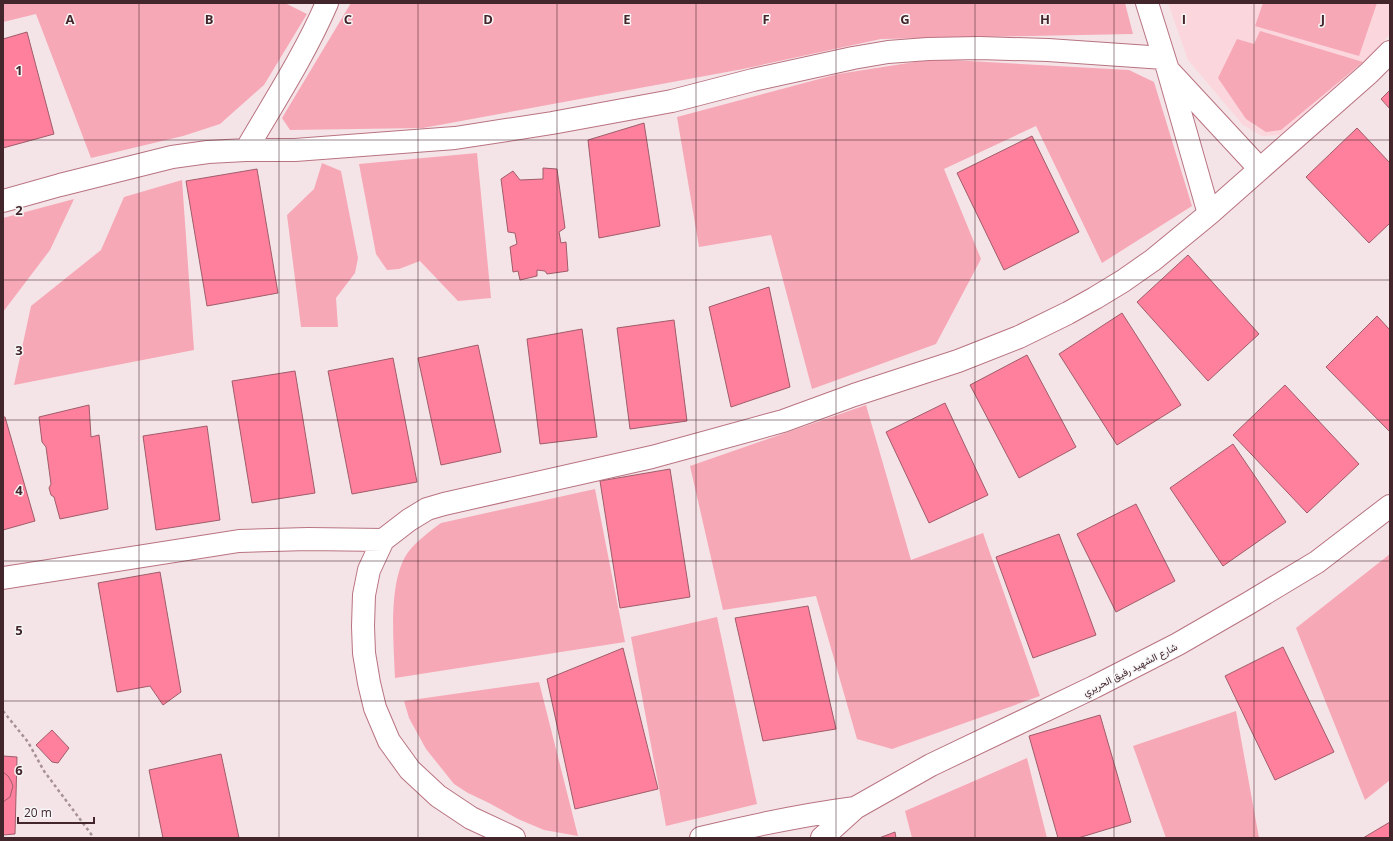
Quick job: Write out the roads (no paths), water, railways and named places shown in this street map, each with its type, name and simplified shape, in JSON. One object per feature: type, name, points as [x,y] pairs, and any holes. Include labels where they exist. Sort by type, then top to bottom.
[{"type":"street","points":[[246,150],[303,52],[327,3]]},
{"type":"street","points":[[1147,3],[1209,214]]},
{"type":"street","points":[[3,200],[172,157],[208,152],[295,150],[455,138],[672,101],[753,80],[853,58],[888,52],[928,49],[979,48],[1048,50],[1166,64],[1260,169]]},
{"type":"street","points":[[514,838],[471,818],[438,796],[410,770],[389,741],[375,708],[369,684],[364,653],[363,626],[364,595],[368,570],[383,540],[408,520],[427,509],[652,457],[783,421],[854,395],[958,361],[1019,337],[1068,313],[1124,281],[1153,260],[1209,214],[1369,73],[1390,52]]},
{"type":"street","name":"شارع الشهيد رفيق الحريري","points":[[855,808],[931,765],[1094,687],[1178,644],[1317,562],[1390,506]]},
{"type":"street","points":[[3,578],[239,541],[308,539],[383,540]]},
{"type":"street","points":[[702,838],[755,824],[855,808]]},
{"type":"street","points":[[822,838],[855,808]]}]
